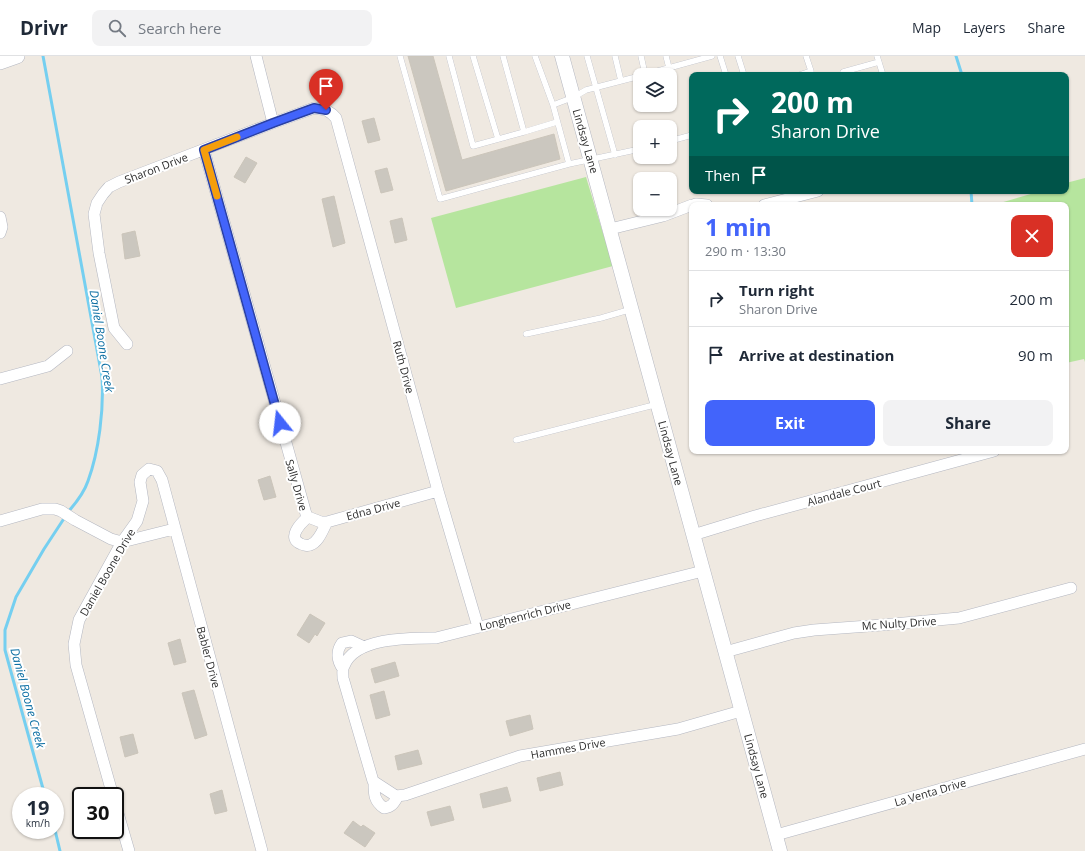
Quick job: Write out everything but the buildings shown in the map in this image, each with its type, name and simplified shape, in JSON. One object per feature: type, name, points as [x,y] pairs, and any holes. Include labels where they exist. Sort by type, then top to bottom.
[{"type":"main road","points":[[0,62],[17,56]]},
{"type":"street","points":[[256,56],[273,123]]},
{"type":"street","name":"Lindsay Lane","points":[[562,56],[780,851]]},
{"type":"street","name":"Sharon Drive","points":[[127,344],[114,328],[98,246],[94,214],[97,203],[103,194],[109,187],[119,182],[273,123],[314,108],[326,110]]},
{"type":"street","name":"Ruth Drive","points":[[326,110],[336,118],[438,491],[478,627]]},
{"type":"street","name":"Sally Drive","points":[[204,150],[308,517],[296,530],[294,535],[295,540],[302,545],[310,545],[315,542],[327,522]]},
{"type":"street","points":[[776,202],[806,194]]},
{"type":"street","points":[[610,229],[663,216],[689,206]]},
{"type":"street","points":[[0,217],[2,227],[0,233]]},
{"type":"street","points":[[0,379],[48,366],[67,351]]},
{"type":"street","name":"Alandale Court","points":[[693,535],[755,516],[983,454]]},
{"type":"street","name":"Babler Drive","points":[[149,469],[157,471],[162,480],[262,851]]},
{"type":"street","name":"Daniel Boone Drive","points":[[110,787],[76,665],[74,644],[79,620],[122,542],[137,521],[143,501],[140,482],[142,475],[149,469]]},
{"type":"street","name":"Edna Drive","points":[[327,522],[438,491]]},
{"type":"street","points":[[0,521],[42,509],[55,509],[111,539],[122,542],[174,529]]},
{"type":"street","points":[[308,517],[321,522],[327,522]]},
{"type":"street","name":"Longhenrich Drive","points":[[343,669],[343,666],[349,657],[354,652],[364,647],[398,638],[436,638],[703,571]]},
{"type":"street","name":"Mc Nulty Drive","points":[[725,652],[794,633],[814,630],[882,626],[959,618],[1071,588]]},
{"type":"street","name":"Hammes Drive","points":[[364,647],[352,641],[342,643],[337,653],[340,665],[343,669],[343,678],[374,782],[375,797],[379,804],[384,808],[389,807],[394,803],[398,796],[405,795],[520,756],[678,729],[741,710]]},
{"type":"street","name":"La Venta Drive","points":[[776,835],[1085,749]]},
{"type":"street","points":[[374,782],[398,796]]},
{"type":"street","points":[[124,836],[128,851]]},
{"type":"lane","points":[[400,56],[440,199],[569,164],[633,151]]},
{"type":"lane","points":[[449,56],[473,146],[557,122]]},
{"type":"lane","points":[[473,56],[498,139]]},
{"type":"lane","points":[[503,56],[524,132]]},
{"type":"lane","points":[[536,56],[553,105],[569,164]]},
{"type":"lane","points":[[587,56],[615,155]]},
{"type":"lane","points":[[615,56],[621,81]]},
{"type":"lane","points":[[641,56],[642,68]]},
{"type":"lane","points":[[666,56],[669,68],[694,58],[712,56]]},
{"type":"lane","points":[[720,56],[725,72]]},
{"type":"lane","points":[[738,56],[743,72]]},
{"type":"lane","points":[[806,56],[811,71],[808,72]]},
{"type":"lane","points":[[843,72],[878,59],[882,72]]},
{"type":"lane","points":[[553,105],[574,97],[586,90],[633,78]]},
{"type":"lane","points":[[677,139],[689,136]]},
{"type":"lane","points":[[526,334],[601,318],[632,309]]},
{"type":"lane","points":[[516,440],[658,404]]},
{"type":"green space","points":[[586,177],[613,266],[456,308],[431,218]]},
{"type":"green space","points":[[1085,178],[1085,362],[1084,359],[1069,362],[1069,202],[1003,202],[1031,194],[1069,194],[1069,182]]},
{"type":"waterway","name":"Daniel Boone Creek","points":[[43,56],[102,377],[100,430],[92,469],[84,490],[68,512]]},
{"type":"waterway","points":[[956,56],[961,72]]},
{"type":"waterway","points":[[971,194],[972,202]]},
{"type":"waterway","name":"Daniel Boone Creek","points":[[43,787],[5,650],[5,630],[16,597],[65,517]]},
{"type":"waterway","name":"Daniel Boone Creek","points":[[57,839],[60,851]]},
{"type":"slow traffic","points":[[217,196],[204,150],[237,137]]},
{"type":"route","points":[[280,423],[204,150],[314,108],[326,110]]}]
